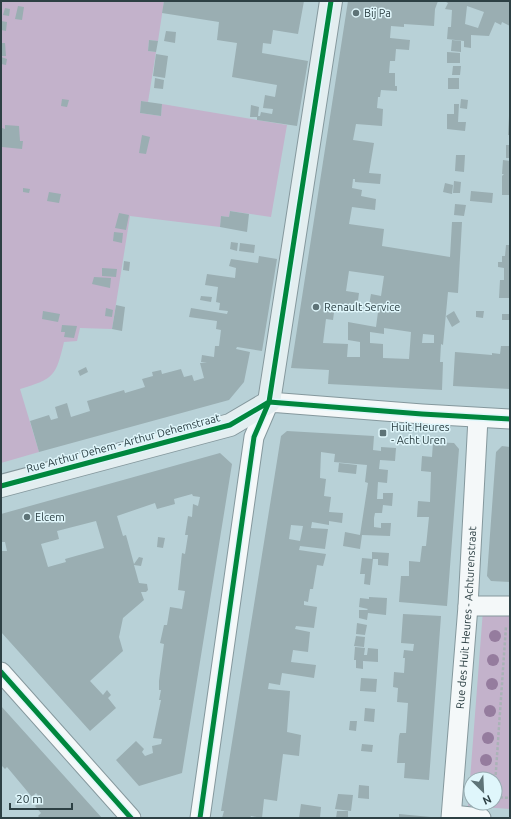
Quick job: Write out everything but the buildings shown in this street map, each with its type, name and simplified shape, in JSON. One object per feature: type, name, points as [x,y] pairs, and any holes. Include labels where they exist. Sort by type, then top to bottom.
[{"type":"street","points":[[200,818],[254,437],[269,402],[331,1]]},
{"type":"street","points":[[269,402],[478,418],[510,419]]},
{"type":"street","name":"Rue Arthur Dehem - Arthur Dehemstraat","points":[[1,486],[230,425],[269,402]]},
{"type":"street","name":"Rue des Huit Heures - Achturenstraat","points":[[452,817],[468,606],[478,418]]},
{"type":"street","points":[[468,606],[508,614]]},
{"type":"street","points":[[1,672],[131,818]]},
{"type":"street","points":[[452,817],[480,818]]},
{"type":"path","points":[[496,771],[508,614]]},
{"type":"shaded area","points":[[1,1],[164,1],[158,41],[149,40],[148,51],[156,52],[148,102],[141,101],[140,113],[161,116],[162,104],[287,125],[271,217],[230,211],[229,217],[221,216],[220,227],[130,216],[112,329],[80,328],[77,341],[64,342],[59,362],[52,374],[47,379],[20,389],[39,452],[1,463]]},
{"type":"shaded area","points":[[483,610],[510,612],[510,809],[503,808],[503,771],[471,771]]},
{"type":"cycle path","points":[[200,818],[254,437],[269,402],[331,1]]},
{"type":"cycle path","points":[[269,402],[422,414],[510,419]]},
{"type":"cycle path","points":[[1,486],[230,425],[269,402]]},
{"type":"cycle path","points":[[1,672],[131,818]]},
{"type":"place","name":"Bij Pa","points":[[356,13]]},
{"type":"place","name":"Renault Service","points":[[316,307]]},
{"type":"place","name":"Huit Heures - Acht Uren","points":[[383,433]]},
{"type":"place","name":"Elcem","points":[[27,517]]}]
